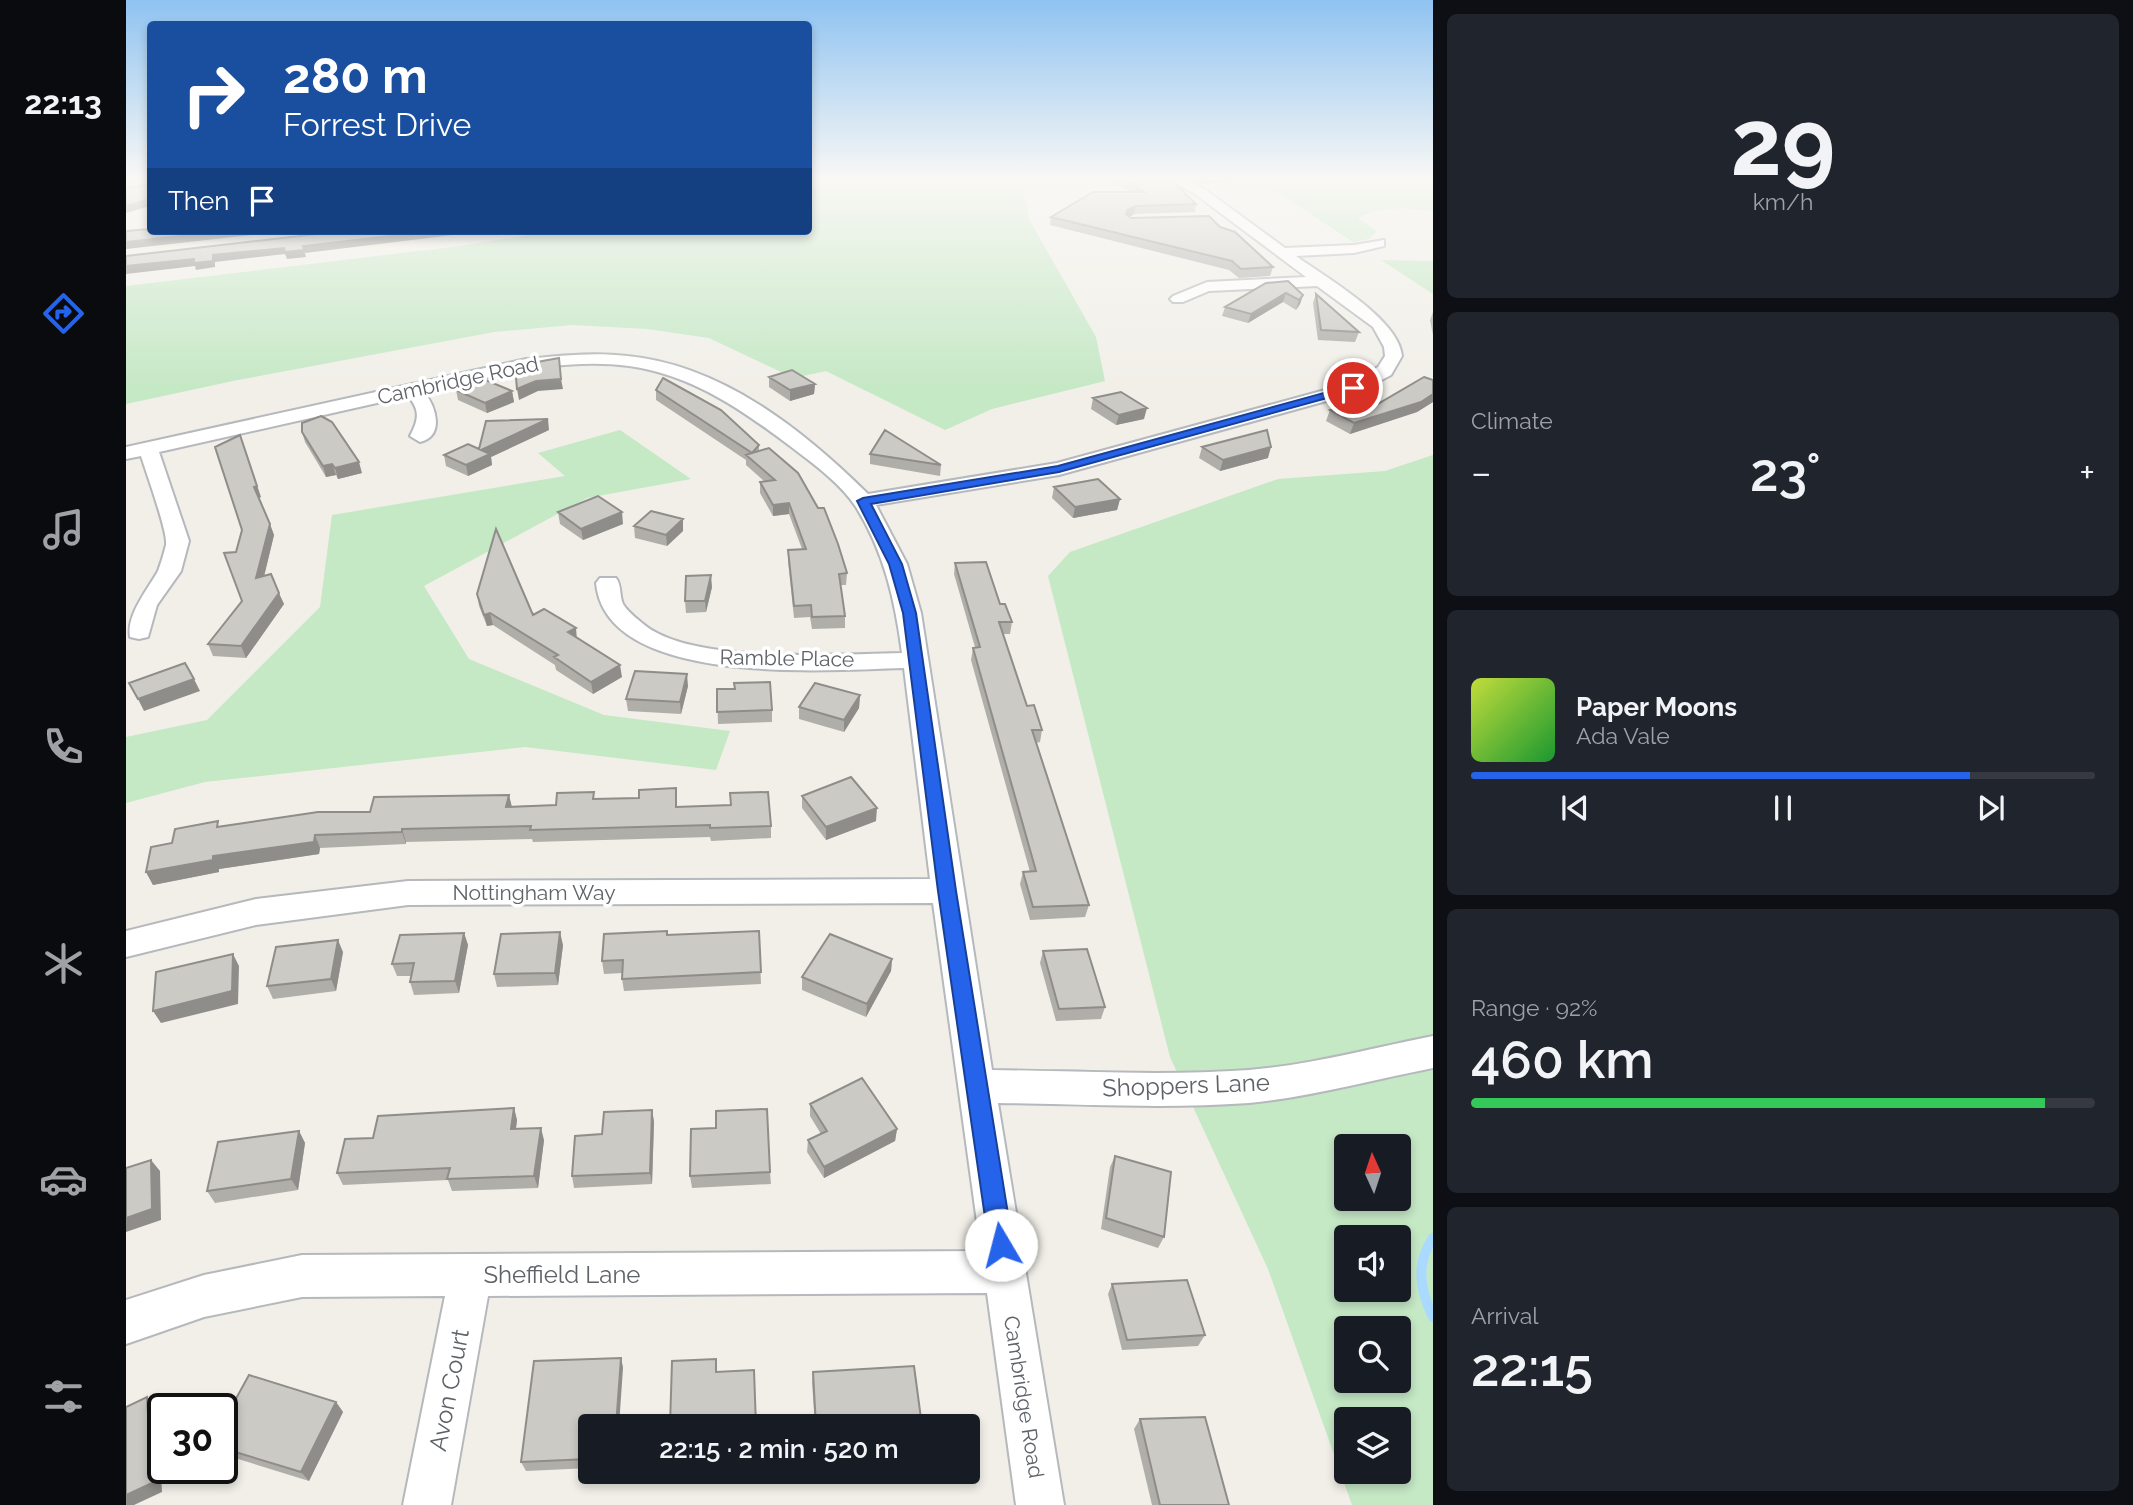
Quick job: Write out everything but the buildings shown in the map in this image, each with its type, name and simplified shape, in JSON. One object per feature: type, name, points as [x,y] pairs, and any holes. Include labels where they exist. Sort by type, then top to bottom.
[{"type":"street","points":[[863,501],[1059,469],[1353,388],[1378,377],[1393,359],[1391,339],[1379,324],[1278,248]]},
{"type":"street","points":[[1283,252],[1359,248]]},
{"type":"street","points":[[1178,299],[1207,287],[1321,281]]},
{"type":"street","name":"Cambridge Road","points":[[137,450],[526,364],[599,359],[655,366],[695,379],[751,407],[824,462],[863,501],[896,564],[909,613],[947,891],[1040,1505]]},
{"type":"street","points":[[412,390],[429,413],[421,436]]},
{"type":"street","points":[[137,450],[178,541],[169,571],[139,618],[139,632]]},
{"type":"street","name":"Ramble Place","points":[[608,583],[613,608],[622,619],[651,639],[689,652],[747,660],[916,660]]},
{"type":"street","name":"Nottingham Way","points":[[126,944],[256,912],[408,893],[947,891]]},
{"type":"street","name":"Shoppers Lane","points":[[978,1086],[1252,1086],[1329,1074],[1433,1052]]},
{"type":"street","name":"Sheffield Lane","points":[[126,1322],[204,1296],[302,1276],[1005,1272]]},
{"type":"street","name":"Avon Court","points":[[427,1505],[471,1275]]},
{"type":"green space","points":[[441,248],[1046,248],[1096,337],[1105,381],[992,409],[945,430],[826,371],[794,378],[709,338],[647,329],[573,325],[494,332],[126,404],[126,286]]},
{"type":"green space","points":[[1381,260],[1433,261],[1433,294]]},
{"type":"green space","points":[[620,430],[691,479],[587,498],[424,586],[469,659],[604,715],[730,731],[716,770],[525,747],[205,782],[126,803],[126,737],[207,720],[320,607],[332,515],[565,476],[538,453]]},
{"type":"green space","points":[[1433,455],[1433,1505],[1352,1505],[1345,1484],[1411,1484],[1411,1407],[1334,1407],[1334,1454],[1268,1269],[1170,1057],[1048,576],[1070,552],[1278,479],[1385,471]]},
{"type":"waterway","points":[[1433,1238],[1427,1248],[1421,1277],[1433,1317]]},
{"type":"route","points":[[1001,1245],[947,891],[909,613],[896,564],[863,501],[1059,469],[1353,388]]}]
